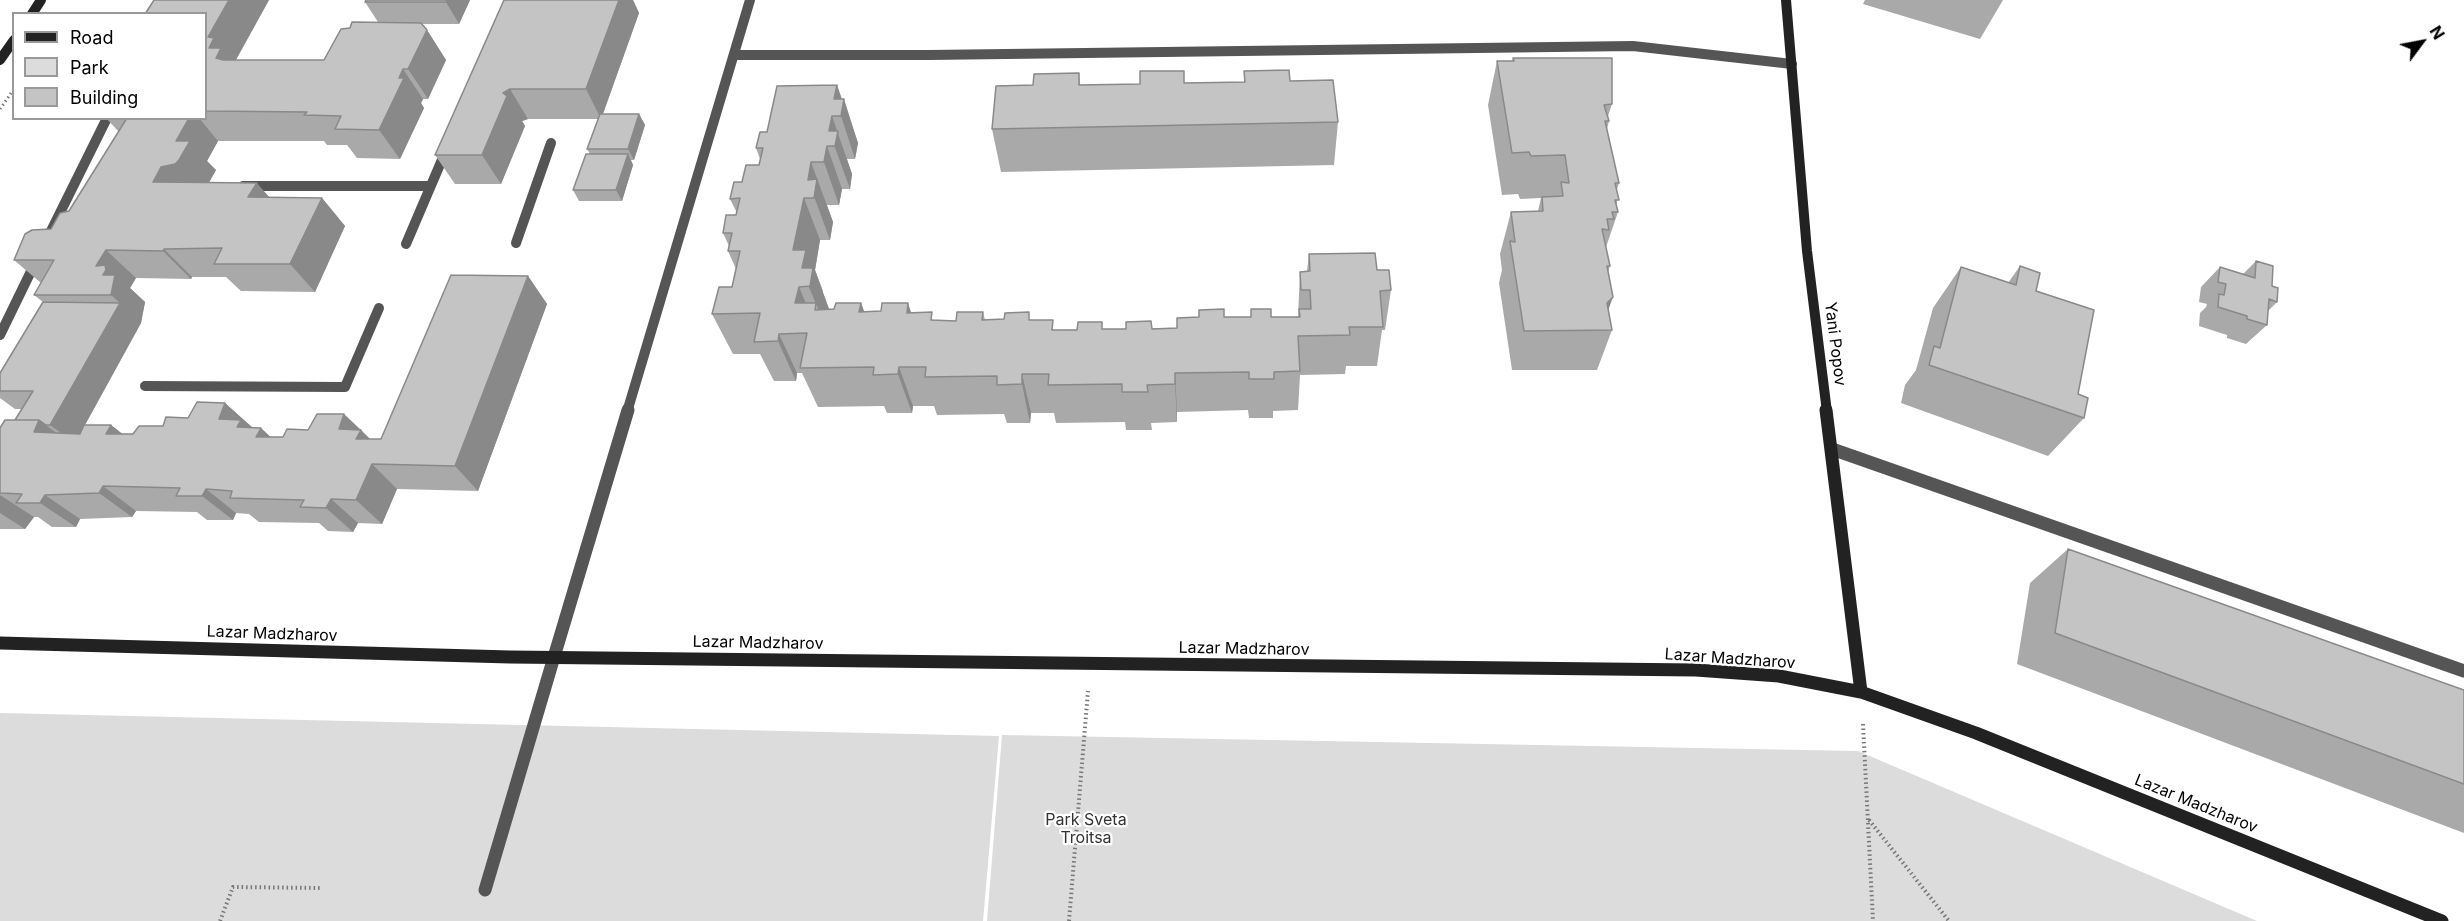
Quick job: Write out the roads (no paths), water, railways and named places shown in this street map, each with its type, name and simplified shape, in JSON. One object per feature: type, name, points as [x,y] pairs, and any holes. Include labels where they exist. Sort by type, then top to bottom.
[{"type":"main road","name":"Yani Popov","points":[[1786,0],[1807,251],[1861,692]]},
{"type":"main road","points":[[0,60],[12,43]]},
{"type":"main road","name":"Lazar Madzharov","points":[[0,643],[554,657],[1696,670],[1779,676],[1861,692],[1987,737],[2442,921]]},
{"type":"street","points":[[485,890],[750,0]]},
{"type":"street","points":[[734,55],[1633,46],[1792,64]]},
{"type":"street","points":[[0,335],[106,120]]},
{"type":"street","points":[[406,244],[449,142]]},
{"type":"street","points":[[516,243],[551,143]]},
{"type":"street","points":[[234,186],[430,186]]},
{"type":"street","points":[[145,386],[345,387],[379,308]]},
{"type":"street","points":[[1832,449],[2464,671]]},
{"type":"park label","name":"Park Sveta Troitsa","points":[[1086,829]]}]
